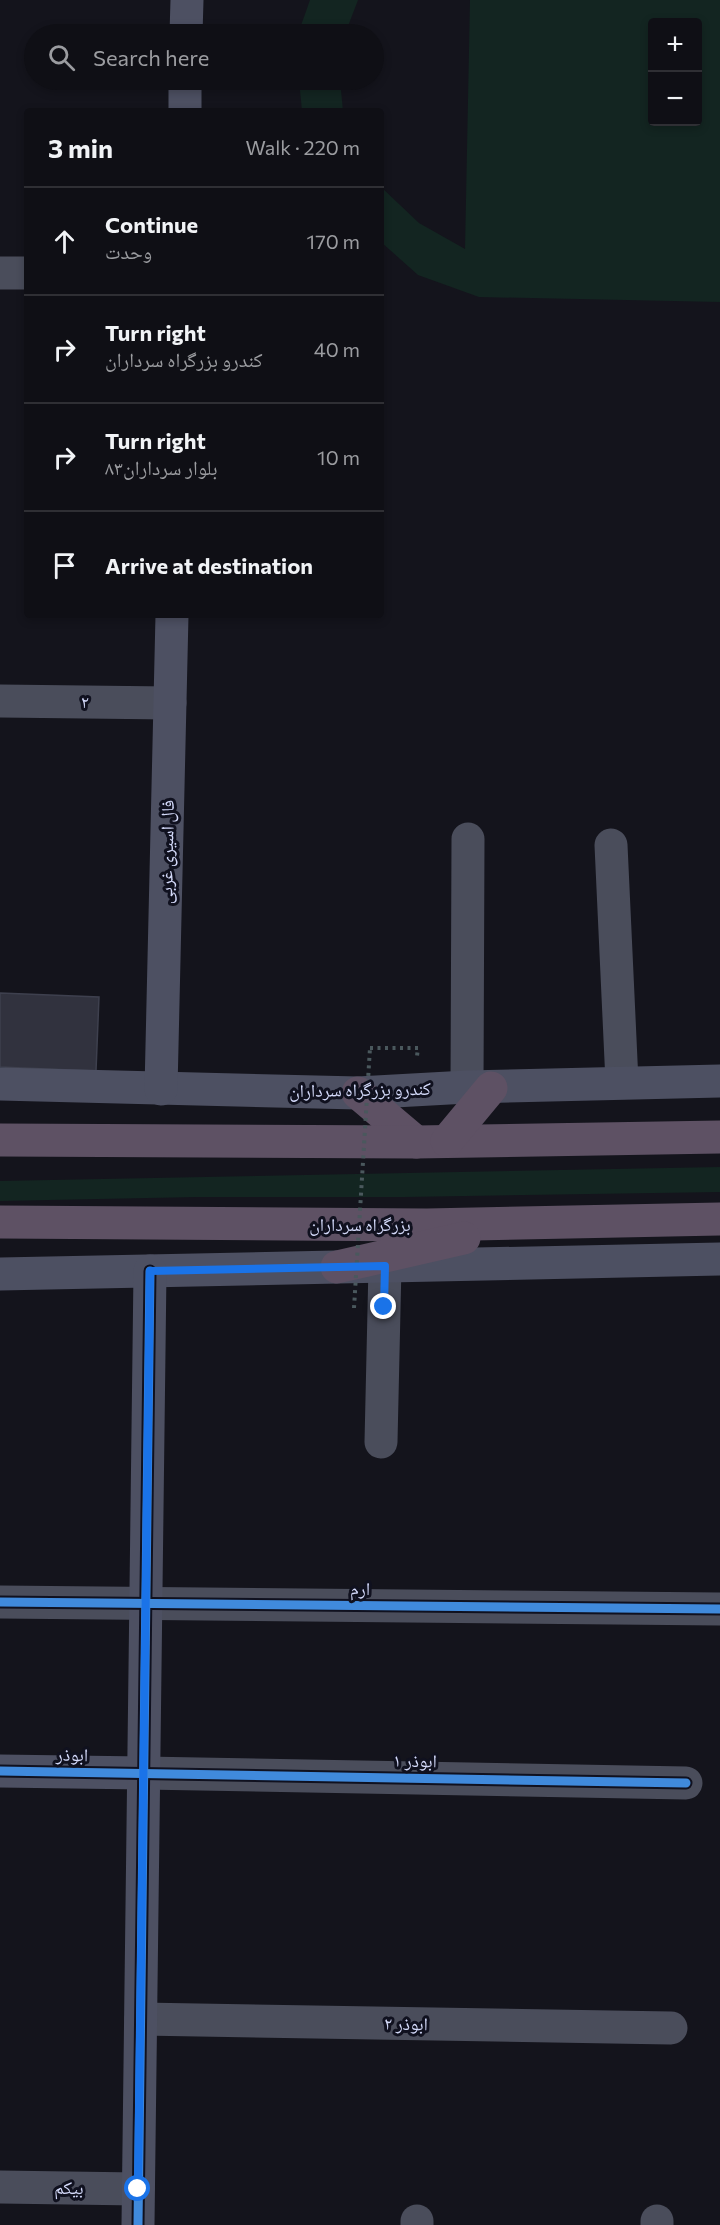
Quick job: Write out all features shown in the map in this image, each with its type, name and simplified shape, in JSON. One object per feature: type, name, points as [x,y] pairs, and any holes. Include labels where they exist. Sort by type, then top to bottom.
[{"type":"highway","points":[[431,1141],[479,1088]]},
{"type":"highway","points":[[358,1093],[431,1141]]},
{"type":"highway","points":[[0,1140],[431,1141],[720,1137]]},
{"type":"highway","name":"بزرگراه سرداران","points":[[0,1222],[529,1224],[720,1219]]},
{"type":"highway","points":[[337,1267],[529,1224]]},
{"type":"street","points":[[186,24],[187,0]]},
{"type":"street","points":[[185,90],[185,108]]},
{"type":"street","points":[[0,273],[24,273]]},
{"type":"street","name":"فال اسیری غربی","points":[[161,1089],[172,618]]},
{"type":"street","name":"۲","points":[[0,701],[170,703]]},
{"type":"street","points":[[468,839],[479,1088]]},
{"type":"street","points":[[611,845],[622,1082]]},
{"type":"street","name":"کندرو بزرگراه سرداران","points":[[0,1084],[358,1093],[622,1082],[720,1081]]},
{"type":"street","points":[[0,1274],[720,1259]]},
{"type":"street","points":[[381,1442],[385,1266]]},
{"type":"street","points":[[138,2225],[150,1271]]},
{"type":"street","name":"ارم","points":[[0,1602],[720,1609]]},
{"type":"street","name":"ابوذر","points":[[0,1771],[144,1773]]},
{"type":"street","name":"ابوذر ۱","points":[[144,1773],[686,1783]]},
{"type":"street","name":"ابوذر ۲","points":[[141,2019],[671,2028]]},
{"type":"street","name":"بیکم","points":[[0,2187],[138,2189]]},
{"type":"path","points":[[354,1308],[370,1048],[418,1048]]},
{"type":"green space","points":[[310,0],[358,0],[349,24],[302,24]]},
{"type":"green space","points":[[470,0],[720,0],[720,302],[479,297],[418,275],[384,245],[384,190],[419,223],[465,249]]},
{"type":"green space","points":[[300,90],[341,90],[343,108],[302,108]]},
{"type":"green space","points":[[720,1167],[720,1192],[0,1201],[0,1181]]},
{"type":"building","points":[[0,993],[99,997],[96,1071],[0,1067]]},
{"type":"cycle path","points":[[138,2225],[150,1271]]},
{"type":"cycle path","points":[[0,1602],[720,1609]]},
{"type":"cycle path","points":[[0,1771],[686,1783]]},
{"type":"route","points":[[138,2189],[150,1271],[385,1266],[384,1307]]}]
